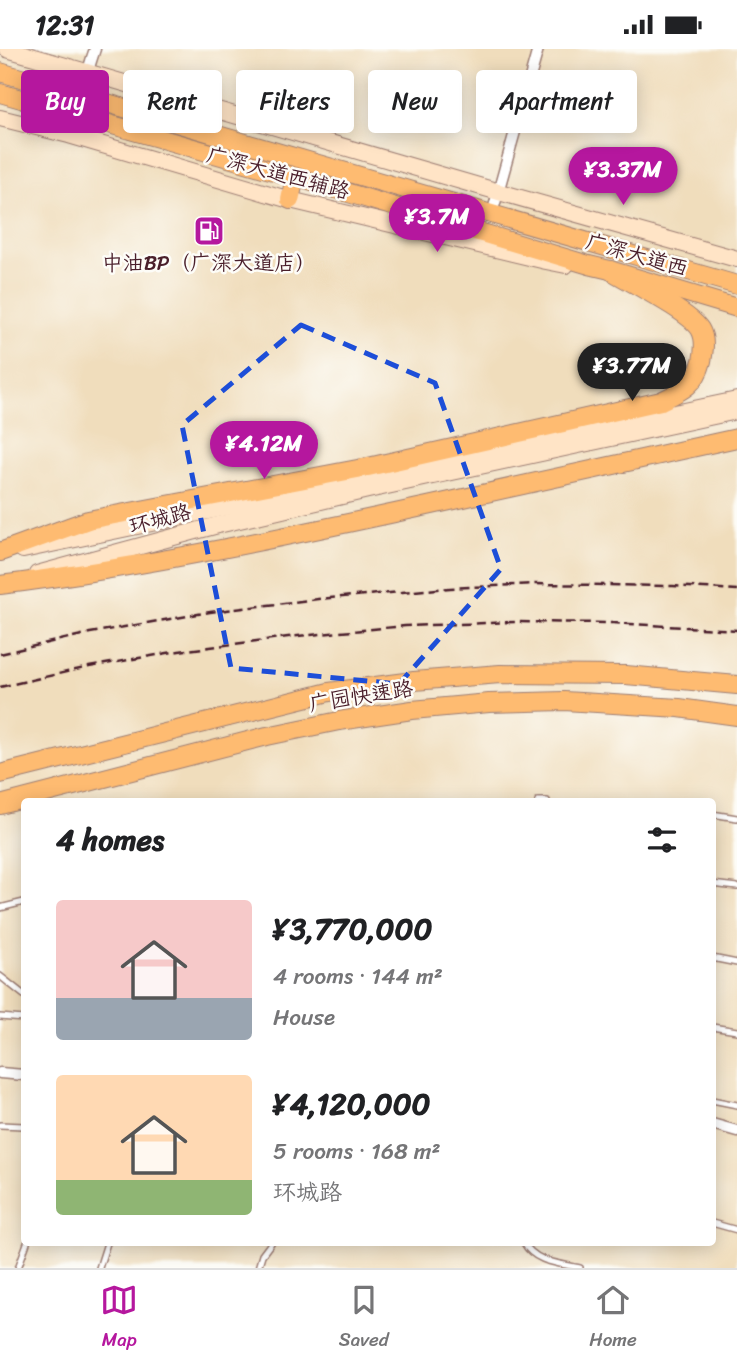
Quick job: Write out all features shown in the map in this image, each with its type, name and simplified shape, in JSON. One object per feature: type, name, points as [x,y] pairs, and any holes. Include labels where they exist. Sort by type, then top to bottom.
[{"type":"highway","name":"广深大道西","points":[[0,72],[21,78]]},
{"type":"highway","name":"广深大道西","points":[[0,93],[21,99]]},
{"type":"highway","name":"广深大道西","points":[[109,104],[737,285]]},
{"type":"highway","name":"广深大道西","points":[[109,124],[737,308]]},
{"type":"highway","points":[[290,200],[295,177]]},
{"type":"highway","points":[[0,553],[88,520],[368,467],[662,401],[687,388],[700,367],[705,350],[702,332],[691,318],[610,270]]},
{"type":"highway","points":[[0,584],[80,575],[186,556],[737,438]]},
{"type":"highway","name":"广园快速路","points":[[0,774],[329,692],[414,681],[500,674],[626,675],[737,685]]},
{"type":"highway","name":"广园快速路","points":[[27,798],[267,736],[412,710],[489,703],[564,701],[679,708],[737,716]]},
{"type":"highway","name":"广园快速路","points":[[0,805],[21,800]]},
{"type":"main road","name":"广深大道西辅路","points":[[7,49],[79,70]]},
{"type":"main road","name":"广深大道西辅路","points":[[109,79],[737,259]]},
{"type":"main road","name":"广深大道西辅路","points":[[0,118],[69,135],[290,200],[546,261],[574,266],[589,265]]},
{"type":"main road","points":[[536,449],[737,400]]},
{"type":"main road","points":[[536,449],[737,411]]},
{"type":"main road","name":"环城路","points":[[0,553],[536,449]]},
{"type":"main road","name":"环城路","points":[[0,584],[218,525],[536,449]]},
{"type":"street","points":[[87,70],[94,49]]},
{"type":"street","points":[[492,214],[538,49]]},
{"type":"street","points":[[0,1073],[21,1075]]},
{"type":"street","points":[[716,1125],[737,1131]]},
{"type":"lane","points":[[716,815],[737,818]]},
{"type":"lane","points":[[716,884],[737,887]]},
{"type":"lane","points":[[0,908],[21,903]]},
{"type":"lane","points":[[716,959],[737,963]]},
{"type":"lane","points":[[0,976],[21,993]]},
{"type":"lane","points":[[0,1017],[21,1019]]},
{"type":"lane","points":[[716,1028],[737,1031]]},
{"type":"lane","points":[[716,1101],[737,1105]]},
{"type":"lane","points":[[0,1125],[21,1126]]},
{"type":"lane","points":[[716,1224],[737,1230]]},
{"type":"lane","points":[[18,1268],[26,1246]]},
{"type":"lane","points":[[99,1268],[106,1246]]},
{"type":"lane","points":[[258,1268],[262,1255],[269,1246]]},
{"type":"lane","points":[[526,1246],[539,1258],[580,1268]]},
{"type":"lane","points":[[102,1256],[106,1268]]},
{"type":"highlighted area","points":[[301,325],[435,383],[501,569],[399,684],[231,668],[182,425]]},
{"type":"railway","points":[[0,654],[90,633],[210,612],[318,599],[535,584],[737,590]]},
{"type":"railway","points":[[0,687],[179,651],[405,626],[515,622],[613,623],[737,630]]},
{"type":"place","name":"中油BP（广深大道店）","points":[[209,231]]}]
